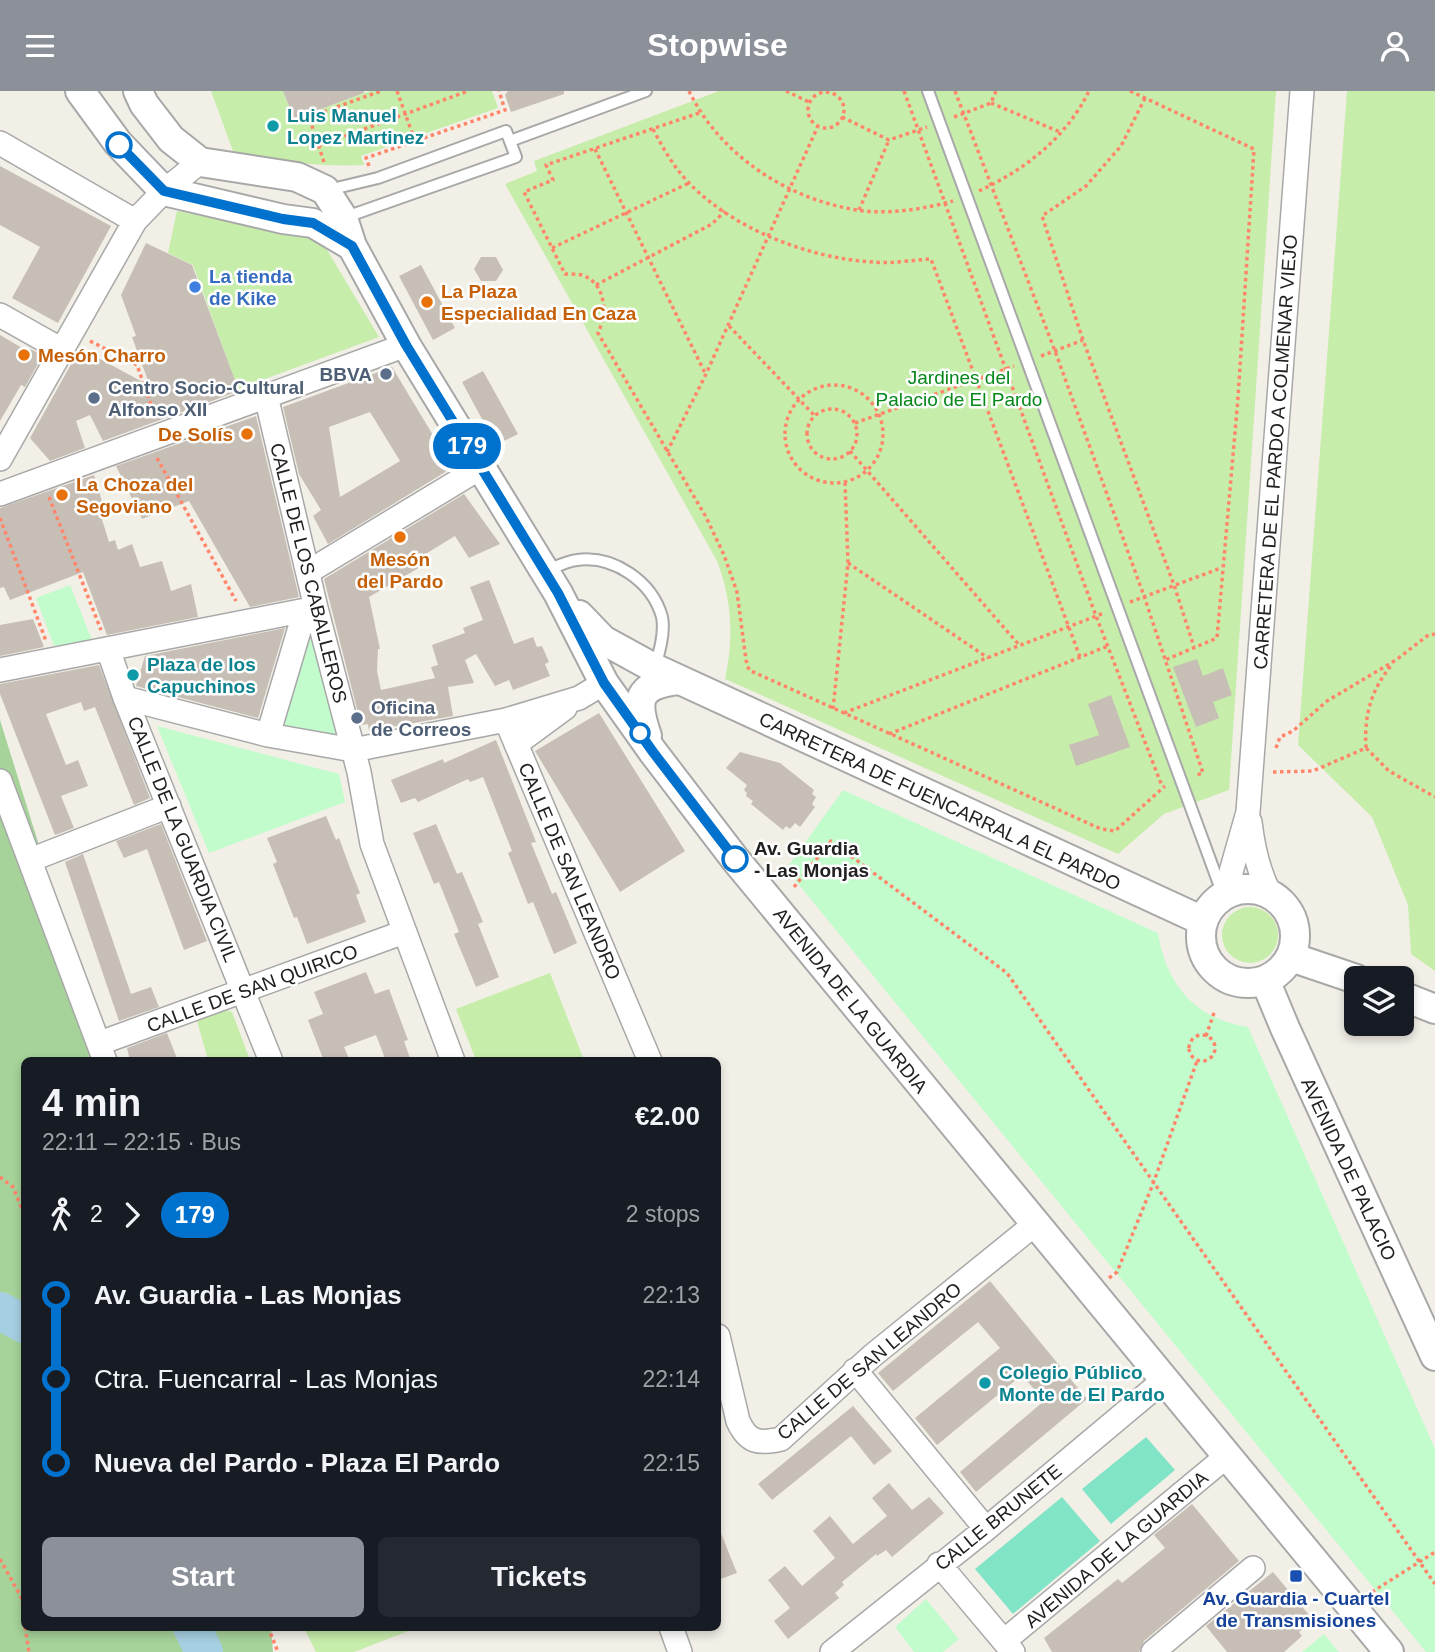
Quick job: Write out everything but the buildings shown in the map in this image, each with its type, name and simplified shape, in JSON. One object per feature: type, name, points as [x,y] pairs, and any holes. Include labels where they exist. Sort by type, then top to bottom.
[{"type":"street","points":[[80,91],[118,143],[164,191],[283,219],[313,223],[343,218]]},
{"type":"street","points":[[138,91],[144,104],[171,139],[200,162],[326,181]]},
{"type":"street","name":"CARRETERA DE EL PARDO A COLMENAR VIEJO","points":[[1248,812],[1302,91]]},
{"type":"street","points":[[0,143],[135,221]]},
{"type":"street","points":[[0,459],[135,221],[164,191],[200,162]]},
{"type":"street","name":"AVENIDA DE LA GUARDIA","points":[[326,181],[352,246],[406,345],[552,582],[604,683],[653,752],[735,859],[1389,1652]]},
{"type":"street","points":[[313,223],[352,246]]},
{"type":"street","points":[[0,315],[62,350]]},
{"type":"street","points":[[0,494],[406,345]]},
{"type":"street","name":"CALLE DE LOS CABALLEROS","points":[[266,396],[307,572],[353,750],[372,844],[451,1057]]},
{"type":"street","points":[[307,572],[480,468]]},
{"type":"street","name":"CARRETERA DE FUENCARRAL A EL PARDO","points":[[552,582],[603,639],[666,674],[1203,921]]},
{"type":"street","points":[[0,670],[316,608]]},
{"type":"street","points":[[268,735],[301,624],[316,608]]},
{"type":"street","points":[[603,639],[610,669],[604,683]]},
{"type":"street","name":"CALLE DE LA GUARDIA CIVIL","points":[[108,649],[125,698],[269,1057]]},
{"type":"street","points":[[516,744],[604,683],[666,674]]},
{"type":"street","points":[[653,752],[638,710],[648,689],[662,682],[666,674]]},
{"type":"street","points":[[125,698],[268,735],[353,750],[506,720],[579,698]]},
{"type":"street","name":"CALLE DE SAN LEANDRO","points":[[506,720],[648,1057]]},
{"type":"street","points":[[0,781],[102,1052]]},
{"type":"street","points":[[30,860],[169,806]]},
{"type":"street","points":[[1228,893],[1231,872],[1248,812]]},
{"type":"street","points":[[1248,812],[1253,848],[1261,877],[1270,894]]},
{"type":"street","points":[[1255,889],[1270,894],[1282,902],[1293,922],[1296,939],[1291,957],[1280,971],[1265,980],[1248,983],[1234,981],[1217,972],[1203,951],[1200,940],[1207,911],[1228,893],[1255,889]]},
{"type":"street","name":"CALLE DE SAN QUIRICO","points":[[102,1052],[244,991],[404,932]]},
{"type":"street","points":[[1291,957],[1344,975]]},
{"type":"street","name":"AVENIDA DE PALACIO","points":[[1265,980],[1284,1028],[1435,1356]]},
{"type":"street","points":[[1414,1001],[1435,1009]]},
{"type":"street","name":"CALLE DE SAN LEANDRO","points":[[722,1371],[743,1433],[763,1443],[781,1439],[855,1370],[1035,1224]]},
{"type":"street","points":[[855,1370],[986,1528]]},
{"type":"street","name":"CALLE BRUNETE","points":[[844,1648],[939,1565],[1164,1380]]},
{"type":"street","name":"AVENIDA DE LA GUARDIA","points":[[1008,1647],[1227,1456]]},
{"type":"street","points":[[939,1565],[1008,1647]]},
{"type":"street","points":[[1153,1652],[1253,1568]]},
{"type":"street","points":[[672,1631],[680,1652]]},
{"type":"lane","points":[[510,141],[646,91]]},
{"type":"lane","points":[[928,91],[1181,781],[1228,893]]},
{"type":"lane","points":[[326,181],[378,178],[506,131],[516,157],[343,218]]},
{"type":"lane","points":[[552,582],[577,559],[615,564],[641,582],[662,618],[661,646],[666,674]]},
{"type":"path","points":[[326,181],[309,117],[381,91]]},
{"type":"path","points":[[397,91],[415,141]]},
{"type":"path","points":[[318,146],[468,91]]},
{"type":"path","points":[[360,171],[370,170],[366,158],[505,110],[499,91]]},
{"type":"path","points":[[689,91],[699,113],[727,146],[760,173],[829,203],[859,210],[925,208],[967,197],[1011,176],[1050,145],[1081,107],[1089,91]]},
{"type":"path","points":[[786,91],[809,102]]},
{"type":"path","points":[[904,91],[1004,369],[1162,786]]},
{"type":"path","points":[[699,113],[546,166],[553,180],[524,192],[565,274],[582,275],[596,285],[602,295],[603,323],[598,333],[706,517],[724,555],[737,592],[749,670],[1101,829],[1115,831],[1162,786],[1203,772],[1144,596],[1055,351],[955,91]]},
{"type":"path","points":[[1130,91],[1254,149],[1238,398],[1217,638],[1165,660]]},
{"type":"path","points":[[834,92],[843,105],[843,116],[831,127],[818,126],[808,116],[809,102],[820,93],[834,92]]},
{"type":"path","points":[[1145,98],[1121,146],[1086,186],[1042,216],[1083,340],[1174,585],[1194,648]]},
{"type":"path","points":[[991,103],[1060,133]]},
{"type":"path","points":[[667,452],[706,374],[818,126]]},
{"type":"path","points":[[653,128],[667,157],[689,183],[745,225],[794,247],[839,259],[874,263],[931,259],[1080,657]]},
{"type":"path","points":[[859,210],[889,140]]},
{"type":"path","points":[[595,149],[706,374]]},
{"type":"path","points":[[552,248],[689,183]]},
{"type":"path","points":[[596,285],[712,224],[725,211]]},
{"type":"path","points":[[728,325],[814,415]]},
{"type":"path","points":[[855,423],[1083,340]]},
{"type":"path","points":[[100,345],[137,365],[155,438],[248,621]]},
{"type":"path","points":[[830,385],[845,386],[859,392],[871,402],[879,415],[883,429],[882,444],[877,457],[867,471],[845,482],[828,483],[813,479],[799,470],[790,456],[785,441],[785,425],[799,400],[814,389],[830,385]]},
{"type":"path","points":[[837,409],[851,417],[855,423],[857,440],[850,451],[839,459],[830,459],[814,453],[807,437],[807,429],[814,415],[821,411],[837,409]]},
{"type":"path","points":[[850,451],[1020,646]]},
{"type":"path","points":[[833,709],[848,563],[845,482]]},
{"type":"path","points":[[50,500],[108,649]]},
{"type":"path","points":[[0,518],[54,659]]},
{"type":"path","points":[[848,563],[988,658]]},
{"type":"path","points":[[844,713],[1222,567]]},
{"type":"path","points":[[1276,749],[1280,737],[1293,731],[1327,701],[1395,660],[1427,636],[1435,634]]},
{"type":"path","points":[[889,734],[1129,637]]},
{"type":"path","points":[[1395,660],[1380,679],[1364,721],[1366,748],[1389,771],[1435,797]]},
{"type":"path","points":[[1251,780],[1267,772],[1313,771],[1366,748]]},
{"type":"path","points":[[794,887],[831,841],[1007,973],[1435,1584]]},
{"type":"path","points":[[1206,1036],[1215,1010]]},
{"type":"path","points":[[1196,1036],[1206,1036],[1214,1042],[1214,1053],[1208,1060],[1197,1061],[1189,1054],[1189,1044],[1196,1036]]},
{"type":"path","points":[[1092,1293],[1117,1272],[1153,1184],[1197,1061]]},
{"type":"path","points":[[0,1177],[13,1187],[21,1207]]},
{"type":"path","points":[[1352,1608],[1374,1590],[1435,1552]]},
{"type":"path","points":[[0,1559],[21,1597]]},
{"type":"path","points":[[26,1631],[29,1652]]},
{"type":"path","points":[[270,1631],[278,1652]]},
{"type":"green space","points":[[211,91],[283,91],[294,119],[370,91],[492,91],[498,108],[361,156],[364,165],[315,164],[282,161],[233,151]]},
{"type":"green space","name":"Jardines del Palacio de El Pardo","points":[[719,91],[1276,91],[1229,790],[1164,814],[1118,854],[725,679],[730,649],[730,619],[726,590],[717,561],[505,184],[537,171],[534,161]]},
{"type":"green space","points":[[1347,91],[1435,91],[1435,971],[1411,954],[1408,905],[1372,817],[1298,745]]},
{"type":"green space","points":[[177,211],[305,236],[326,248],[379,337],[238,389],[193,265],[168,253]]},
{"type":"green space","points":[[70,585],[92,640],[54,646],[36,598]]},
{"type":"green space","points":[[305,635],[315,635],[337,740],[278,725]]},
{"type":"green space","points":[[0,720],[105,1057],[21,1057],[21,1631],[271,1631],[273,1652],[0,1652]]},
{"type":"green space","points":[[157,726],[339,774],[345,802],[209,853]]},
{"type":"green space","points":[[843,790],[1158,933],[1168,968],[1186,996],[1213,1016],[1248,1027],[1435,1449],[1435,1652],[1426,1652],[786,869]]},
{"type":"green space","points":[[1250,907],[1261,909],[1270,915],[1276,924],[1276,946],[1270,955],[1261,961],[1250,963],[1239,961],[1230,955],[1224,946],[1222,935],[1224,924],[1230,915],[1239,909]]},
{"type":"green space","points":[[550,973],[583,1057],[475,1057],[456,1009]]},
{"type":"green space","points":[[226,1010],[232,1012],[249,1057],[207,1057],[197,1021]]},
{"type":"green space","points":[[1146,1437],[1175,1470],[1111,1524],[1082,1489]]},
{"type":"green space","points":[[1062,1497],[1100,1541],[1013,1614],[975,1569]]},
{"type":"green space","points":[[926,1599],[959,1639],[943,1652],[914,1652],[895,1627]]},
{"type":"green space","points":[[306,1631],[408,1631],[354,1652],[316,1652]]},
{"type":"green space","points":[[1324,1634],[1339,1652],[1302,1652]]},
{"type":"waterway","points":[[0,1311],[21,1322]]},
{"type":"waterway","points":[[194,1631],[204,1652]]},
{"type":"bus line","name":"179","points":[[119,145],[164,191],[283,219],[313,223],[352,246],[406,345],[558,593],[604,683],[735,859]]},
{"type":"place","name":"Luis Manuel Lopez Martinez","points":[[273,126]]},
{"type":"place","name":"La tienda de Kike","points":[[195,287]]},
{"type":"place","name":"La Plaza Especialidad En Caza","points":[[427,302]]},
{"type":"place","name":"Mesón Charro","points":[[24,355]]},
{"type":"place","name":"BBVA","points":[[386,374]]},
{"type":"place","name":"Centro Socio-Cultural Alfonso XII","points":[[94,398]]},
{"type":"place","name":"De Solís","points":[[247,434]]},
{"type":"place","name":"La Choza del Segoviano","points":[[62,495]]},
{"type":"place","name":"Mesón del Pardo","points":[[400,537]]},
{"type":"place","name":"Plaza de los Capuchinos","points":[[133,675]]},
{"type":"place","name":"Oficina de Correos","points":[[357,718]]},
{"type":"place","name":"Av. Guardia - Las Monjas","points":[[735,859]]},
{"type":"place","name":"Colegio Público Monte de El Pardo","points":[[985,1383]]},
{"type":"place","name":"Av. Guardia - Cuartel de Transmisiones","points":[[1296,1576]]}]
